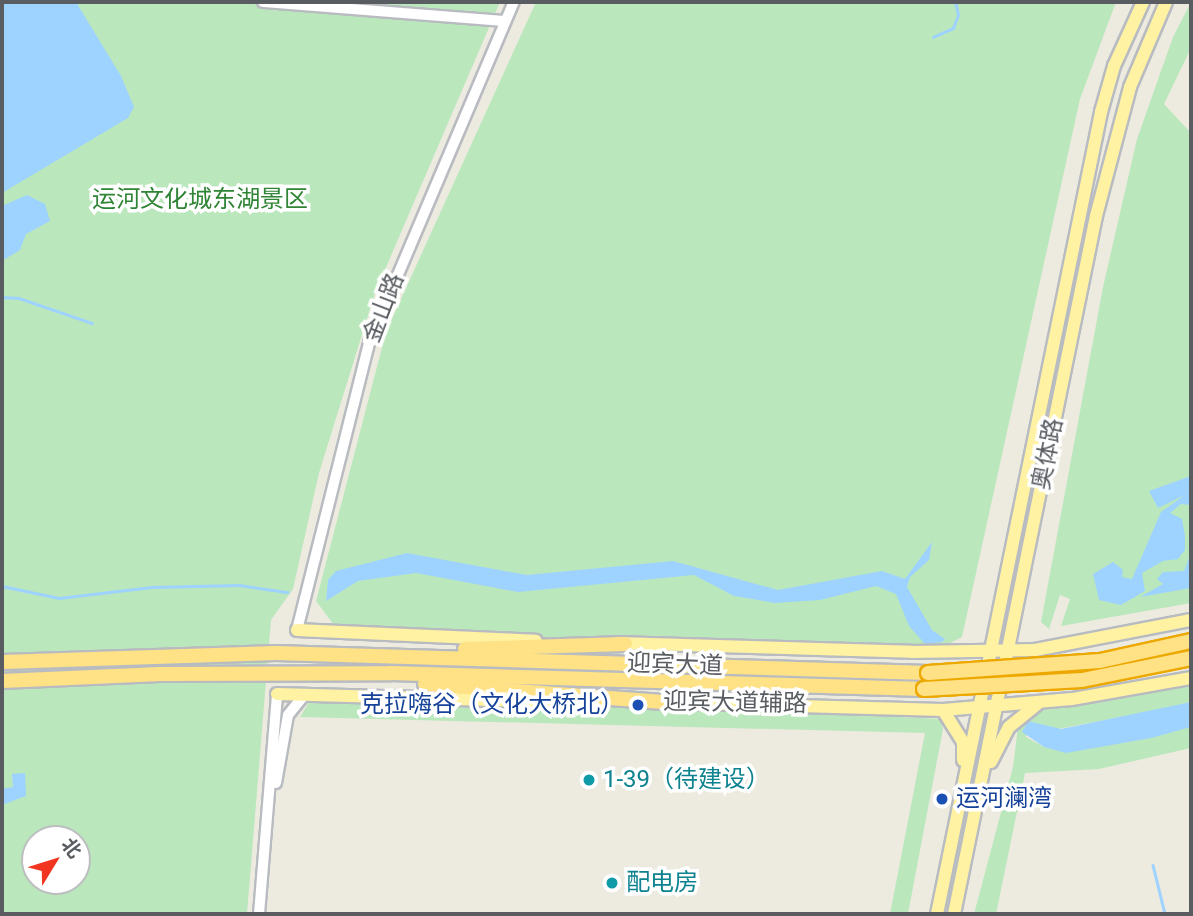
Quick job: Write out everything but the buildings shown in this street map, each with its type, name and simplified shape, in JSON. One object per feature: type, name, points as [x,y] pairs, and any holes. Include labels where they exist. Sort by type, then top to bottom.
[{"type":"highway","name":"迎宾大道","points":[[2,662],[219,654],[928,673],[1100,661],[1191,641]]},
{"type":"highway","points":[[219,654],[285,648],[450,650],[625,643]]},
{"type":"highway","name":"迎宾大道","points":[[2,681],[231,673],[961,689],[1082,680],[1191,659]]},
{"type":"highway","points":[[231,673],[666,702]]},
{"type":"main road","name":"奥体路","points":[[937,914],[1101,112],[1114,66],[1143,2]]},
{"type":"main road","name":"奥体路","points":[[954,914],[1115,133],[1166,2]]},
{"type":"main road","points":[[297,630],[625,643],[1008,650],[1062,647],[1191,620]]},
{"type":"main road","name":"迎宾大道辅路","points":[[277,694],[943,710],[1040,702],[1191,678]]},
{"type":"main road","points":[[979,795],[1009,727],[1040,702]]},
{"type":"main road","points":[[943,710],[963,742],[962,793]]},
{"type":"street","points":[[263,2],[505,21]]},
{"type":"street","name":"金山路","points":[[297,630],[369,343],[514,2]]},
{"type":"street","points":[[259,914],[277,694]]},
{"type":"street","points":[[266,839],[288,715],[304,695]]},
{"type":"green space","name":"运河文化城东湖景区","points":[[2,2],[500,2],[375,293],[319,473],[293,589],[271,620],[247,914],[2,914]]},
{"type":"green space","points":[[536,2],[1116,2],[1080,99],[962,637],[922,657],[343,637],[316,601],[386,332]]},
{"type":"green space","points":[[1191,2],[1191,48],[1164,104],[1191,133],[1191,603],[1061,626],[1070,599],[1060,595],[1049,629],[1041,622],[1103,287],[1137,139],[1173,37]]},
{"type":"green space","points":[[1191,676],[1191,702],[1053,730],[1028,721],[1026,737],[1044,747],[1080,750],[1191,727],[1191,748],[1099,769],[1025,773],[996,914],[974,914],[1013,767],[1018,727],[1047,702]]},
{"type":"green space","points":[[328,688],[940,719],[943,729],[908,914],[890,914],[925,733],[300,717],[316,691]]},
{"type":"water","points":[[2,2],[76,2],[121,76],[134,107],[128,118],[2,193]]},
{"type":"water","points":[[27,195],[45,204],[50,221],[26,234],[20,250],[2,261],[2,206]]},
{"type":"water","points":[[1191,476],[1191,505],[1181,504],[1170,513],[1182,519],[1185,550],[1178,559],[1163,561],[1142,573],[1145,591],[1121,605],[1099,600],[1093,574],[1113,562],[1123,570],[1122,577],[1132,579],[1161,512],[1185,495],[1158,508],[1149,491]]},
{"type":"water","points":[[932,542],[929,560],[910,577],[907,587],[932,630],[945,639],[942,642],[925,644],[909,626],[896,594],[876,586],[820,600],[775,603],[734,596],[694,575],[518,592],[416,573],[358,581],[326,601],[328,580],[336,571],[407,553],[527,575],[673,561],[778,590],[882,571],[905,579]]},
{"type":"water","points":[[1191,553],[1191,588],[1140,597],[1163,584],[1157,579],[1163,572],[1184,571]]},
{"type":"water","points":[[1191,702],[1191,727],[1151,738],[1066,753],[1044,747],[1022,732],[1028,721],[1061,729]]},
{"type":"water","points":[[25,773],[26,796],[2,805],[2,789],[13,787],[12,774]]},
{"type":"waterway","points":[[933,37],[953,28],[958,15],[955,2]]},
{"type":"waterway","points":[[2,297],[19,298],[92,323]]},
{"type":"waterway","points":[[2,586],[59,598],[153,587],[239,585],[287,592]]},
{"type":"waterway","points":[[1153,865],[1165,914]]},
{"type":"place","name":"克拉嗨谷（文化大桥北）","points":[[638,705]]},
{"type":"place","name":"1-39（待建设）","points":[[589,780]]},
{"type":"place","name":"运河澜湾","points":[[942,799]]},
{"type":"place","name":"配电房","points":[[612,883]]}]
